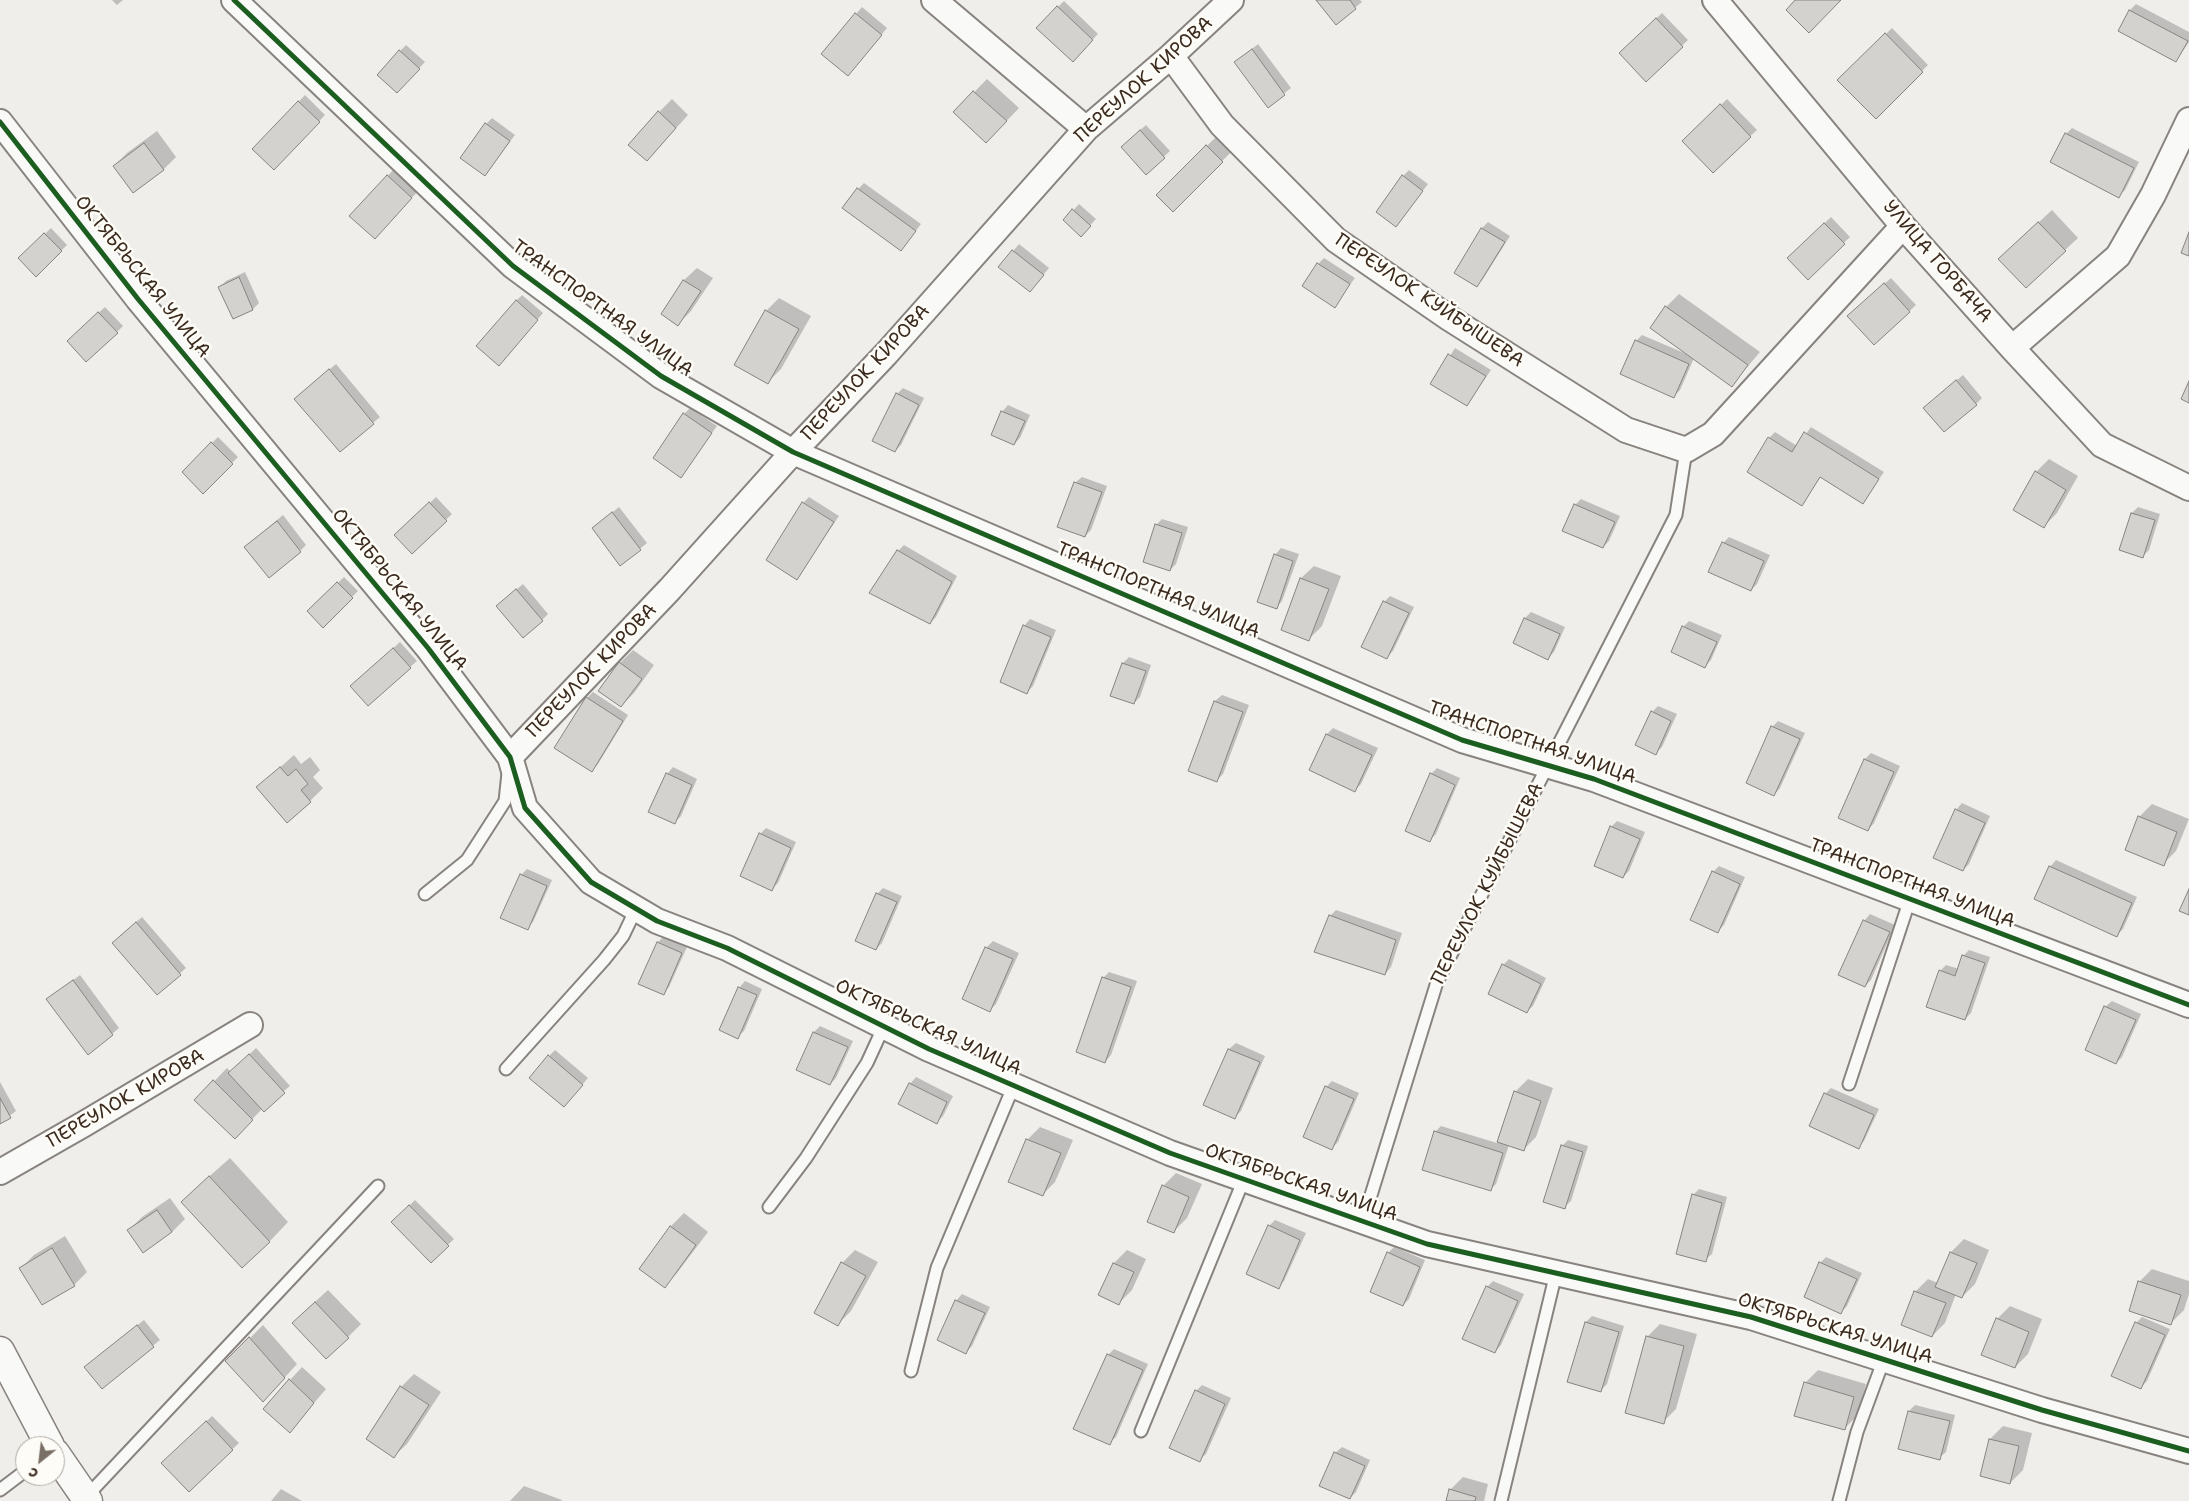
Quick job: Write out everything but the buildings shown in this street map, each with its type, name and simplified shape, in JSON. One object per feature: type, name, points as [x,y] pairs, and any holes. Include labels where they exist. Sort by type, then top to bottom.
[{"type":"main road","points":[[0,1351],[45,1436]]},
{"type":"main road","points":[[65,1467],[87,1499]]},
{"type":"street","name":"ТРАНСПОРТНАЯ УЛИЦА","points":[[234,0],[513,266],[661,376],[793,452],[1462,740],[1594,779],[2189,1005]]},
{"type":"street","points":[[934,0],[1086,129]]},
{"type":"street","name":"ПЕРЕУЛОК КИРОВА","points":[[510,756],[670,589],[793,452],[886,354],[1086,129],[1172,56],[1231,0]]},
{"type":"street","name":"УЛИЦА ГОРБАЧА","points":[[1714,0],[1903,226],[2102,445],[2189,488]]},
{"type":"street","name":"ПЕРЕУЛОК КУЙБЫШЕВА","points":[[1172,56],[1222,125],[1336,240],[1449,318],[1626,430],[1686,450]]},
{"type":"street","points":[[2012,348],[2118,256],[2153,195],[2189,120]]},
{"type":"street","name":"ОКТЯБРЬСКАЯ УЛИЦА","points":[[0,122],[138,299],[428,648],[510,756],[525,808],[592,882],[636,909],[657,921],[727,948],[928,1049],[1170,1153],[1427,1244],[1751,1317],[2042,1410],[2189,1451]]},
{"type":"street","points":[[1686,450],[1713,434],[1903,226]]},
{"type":"street","name":"ПЕРЕУЛОК КИРОВА","points":[[0,1172],[250,1025]]},
{"type":"lane","name":"ПЕРЕУЛОК КУЙБЫШЕВА","points":[[1363,1221],[1437,982],[1676,515],[1686,450]]},
{"type":"lane","points":[[424,894],[467,860],[505,801],[510,756]]},
{"type":"lane","points":[[1849,1084],[1910,899]]},
{"type":"lane","points":[[506,1069],[604,960],[623,936],[636,909]]},
{"type":"lane","points":[[769,1207],[806,1158],[866,1063],[884,1026]]},
{"type":"lane","points":[[911,1371],[936,1268],[1014,1086]]},
{"type":"lane","points":[[1141,1431],[1244,1179]]},
{"type":"lane","points":[[87,1499],[378,1186]]},
{"type":"lane","points":[[1501,1501],[1556,1273]]},
{"type":"lane","points":[[1839,1501],[1857,1432],[1884,1360]]},
{"type":"lane","points":[[0,1490],[15,1479]]},
{"type":"cycle path","points":[[234,0],[513,266],[661,376],[793,452],[1462,740],[1594,779],[2189,1005]]},
{"type":"cycle path","points":[[0,122],[138,299],[428,648],[510,757],[525,808],[591,882],[657,921],[727,948],[929,1049],[1170,1153],[1427,1244],[1751,1317],[2042,1410],[2189,1451]]}]
